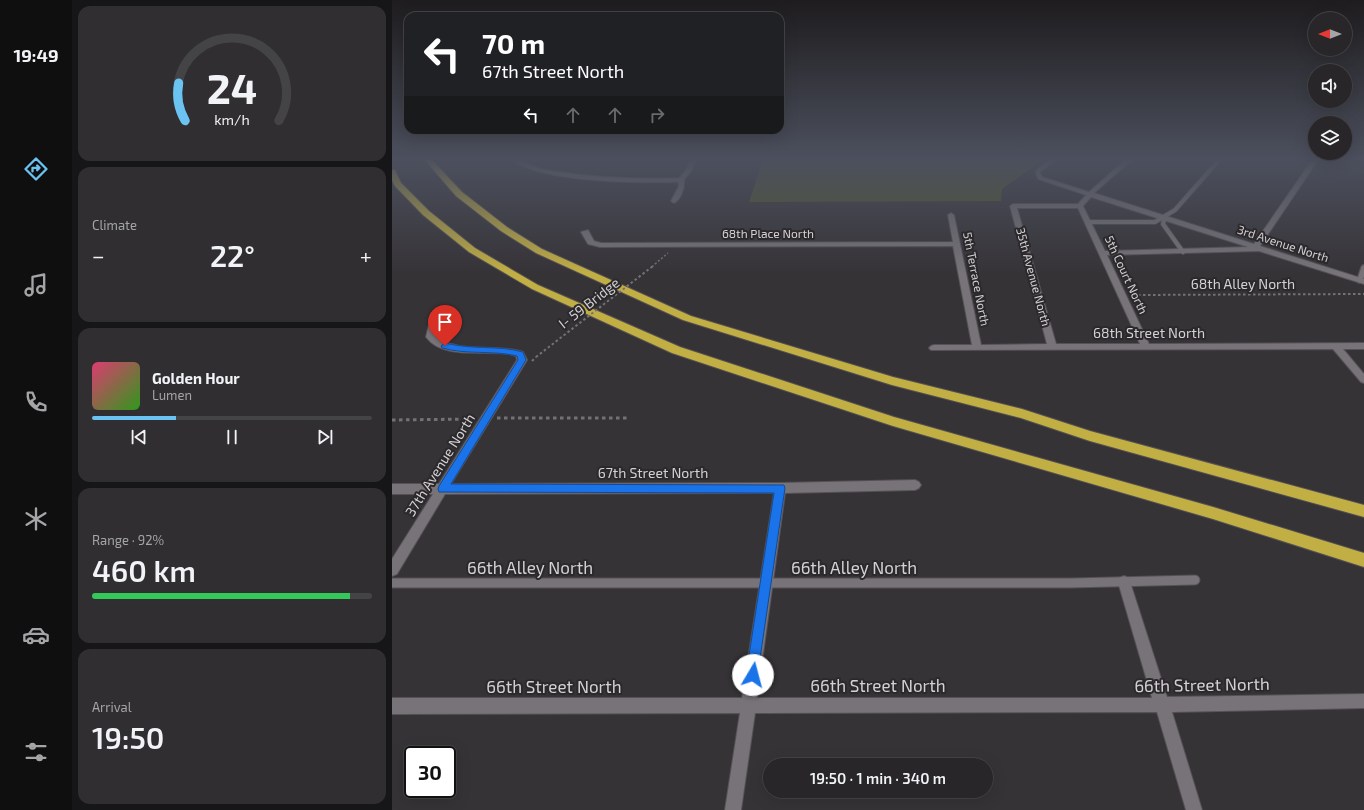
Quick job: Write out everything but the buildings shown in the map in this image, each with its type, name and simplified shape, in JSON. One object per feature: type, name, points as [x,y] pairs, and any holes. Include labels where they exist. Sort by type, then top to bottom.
[{"type":"highway","points":[[411,198],[426,213],[472,250],[535,287],[676,350],[892,422],[1213,513],[1364,560]]},
{"type":"highway","points":[[464,198],[504,229],[539,251],[687,318],[892,381],[1022,414],[1097,438],[1364,511]]},
{"type":"street","points":[[1080,206],[1086,198]]},
{"type":"street","name":"3rd Avenue North","points":[[1105,198],[1362,281]]},
{"type":"street","points":[[1102,253],[1183,252],[1260,247],[1291,198]]},
{"type":"street","name":"35th Avenue North","points":[[1052,348],[1013,206],[1080,206]]},
{"type":"street","name":"5th Court North","points":[[1080,206],[1123,295],[1146,347]]},
{"type":"street","name":"5th Terrace North","points":[[951,215],[977,347]]},
{"type":"street","name":"68th Place North","points":[[586,232],[591,242],[600,245],[957,244]]},
{"type":"street","name":"37th Avenue North","points":[[392,570],[522,360],[520,354],[503,350],[456,349],[435,343],[430,337],[434,320]]},
{"type":"street","points":[[1336,346],[1364,380]]},
{"type":"street","name":"68th Street North","points":[[934,348],[1364,346]]},
{"type":"street","name":"67th Street North","points":[[392,489],[780,488],[915,485]]},
{"type":"street","points":[[732,810],[780,488]]},
{"type":"street","points":[[1124,582],[1194,810]]},
{"type":"street","name":"66th Street North","points":[[392,706],[1162,705],[1364,701]]},
{"type":"lane","points":[[1088,222],[1155,222],[1175,210],[1186,198]]},
{"type":"lane","points":[[1165,217],[1163,224],[1183,252]]},
{"type":"lane","points":[[1362,281],[1364,268]]},
{"type":"lane","name":"66th Alley North","points":[[392,583],[1124,582],[1195,580]]},
{"type":"path","name":"I- 59 Bridge","points":[[536,357],[655,264]]},
{"type":"path","name":"68th Alley North","points":[[1123,295],[1364,294]]},
{"type":"path","points":[[392,420],[627,418]]},
{"type":"green space","points":[[750,198],[1001,198],[1001,201],[749,202]]},
{"type":"route","points":[[445,346],[456,349],[503,350],[520,354],[522,360],[443,489],[780,488],[753,675]]}]
